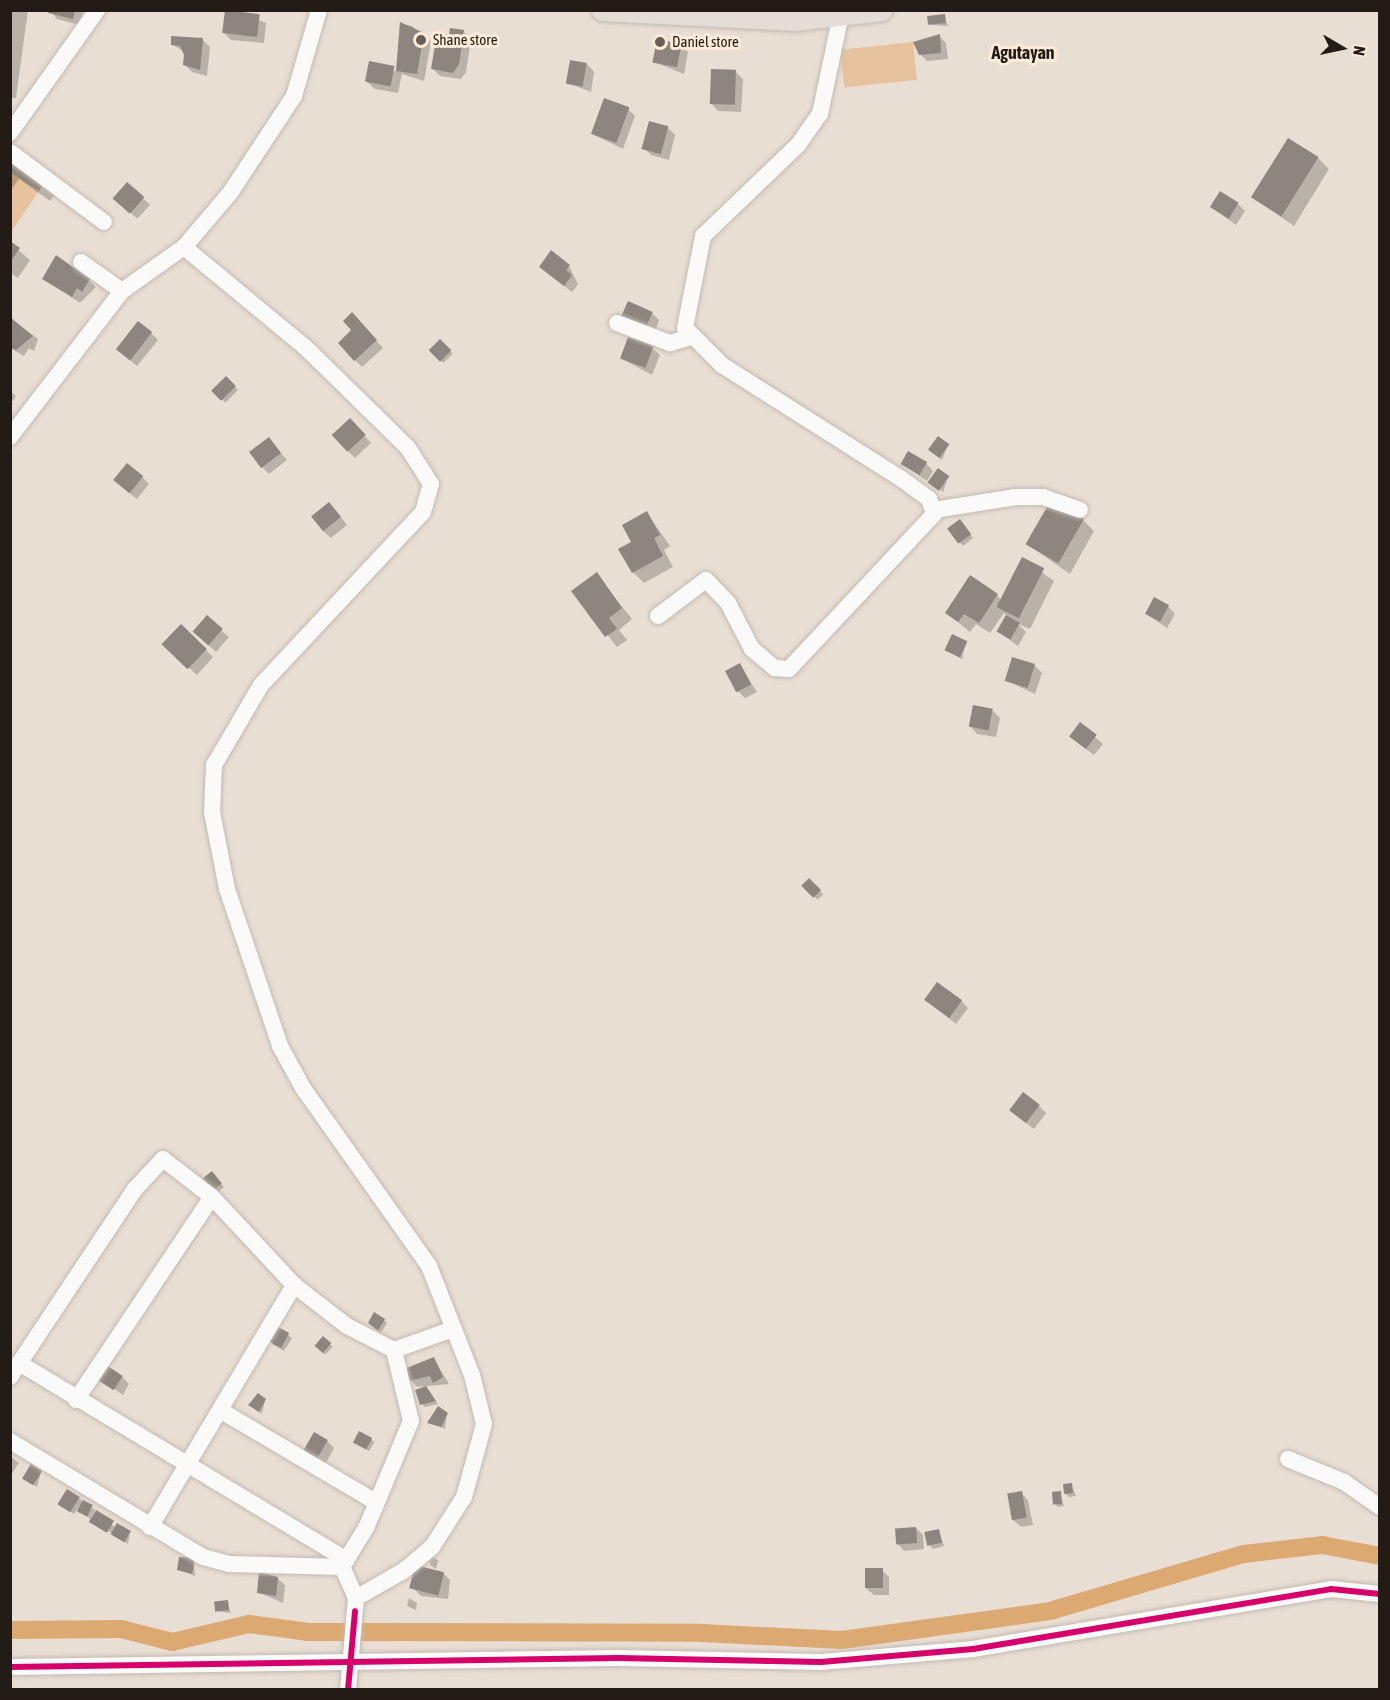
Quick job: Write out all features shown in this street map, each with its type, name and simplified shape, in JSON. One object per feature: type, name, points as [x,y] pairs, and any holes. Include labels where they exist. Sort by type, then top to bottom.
[{"type":"main road","points":[[602,10],[795,20],[881,10]]},
{"type":"street","points":[[10,133],[97,10]]},
{"type":"street","points":[[10,437],[122,291],[184,247],[230,193],[294,96],[319,10]]},
{"type":"street","points":[[658,616],[706,580],[728,603],[752,650],[775,668],[789,669],[927,528],[934,510],[929,499],[900,478],[722,365],[691,337],[684,319],[703,236],[811,131],[820,114],[841,14]]},
{"type":"street","points":[[10,152],[104,222]]},
{"type":"street","points":[[184,247],[305,346],[429,473],[423,512],[261,685],[218,754],[210,791],[227,889],[280,1046],[303,1088],[421,1250],[482,1410],[481,1445],[470,1482],[432,1547],[403,1571],[355,1604]]},
{"type":"street","points":[[81,262],[122,291]]},
{"type":"street","points":[[617,323],[670,343],[691,337]]},
{"type":"street","points":[[934,510],[1016,497],[1043,497],[1080,510]]},
{"type":"street","points":[[344,1563],[76,1400],[15,1370],[152,1165],[169,1160],[212,1197],[294,1285],[347,1326],[394,1350],[453,1329]]},
{"type":"street","points":[[76,1400],[212,1197]]},
{"type":"street","points":[[150,1527],[185,1465],[223,1412],[294,1285]]},
{"type":"street","points":[[348,1689],[353,1663],[355,1604],[344,1563],[411,1421],[394,1350]]},
{"type":"street","points":[[223,1412],[374,1501]]},
{"type":"street","points":[[10,1441],[186,1550],[230,1564],[344,1563]]},
{"type":"street","points":[[1288,1459],[1344,1482],[1380,1507]]},
{"type":"street","points":[[10,1667],[353,1663],[820,1662],[974,1649],[1331,1589],[1380,1594]]},
{"type":"shaded area","points":[[913,42],[917,80],[844,87],[840,50]]},
{"type":"shaded area","points":[[11,158],[45,182],[11,232]]},
{"type":"building","points":[[49,10],[75,10],[73,19],[48,13]]},
{"type":"building","points":[[225,10],[260,14],[257,37],[222,33]]},
{"type":"building","points":[[945,14],[946,23],[928,25],[927,16]]},
{"type":"building","points":[[400,22],[424,33],[417,74],[396,71]]},
{"type":"building","points":[[450,28],[464,30],[459,64],[453,73],[431,69],[437,33],[449,35]]},
{"type":"building","points":[[940,34],[941,53],[919,55],[913,42]]},
{"type":"building","points":[[171,36],[203,38],[200,70],[183,65],[184,55],[180,46],[171,45]]},
{"type":"building","points":[[657,39],[682,44],[677,67],[652,63]]},
{"type":"building","points":[[570,60],[587,63],[583,87],[566,84]]},
{"type":"building","points":[[369,61],[395,66],[391,87],[365,82]]},
{"type":"building","points":[[711,69],[736,70],[735,105],[710,104]]},
{"type":"building","points":[[604,98],[629,107],[616,143],[591,134]]},
{"type":"building","points":[[649,121],[668,126],[661,154],[641,149]]},
{"type":"building","points":[[1288,138],[1319,157],[1281,216],[1251,197]]},
{"type":"building","points":[[10,158],[45,182],[39,191],[10,172]]},
{"type":"building","points":[[127,182],[144,197],[130,214],[113,199]]},
{"type":"building","points":[[1220,191],[1239,203],[1229,219],[1210,207]]},
{"type":"building","points":[[10,241],[20,248],[10,262]]},
{"type":"building","points":[[551,250],[570,265],[566,270],[572,275],[564,286],[539,267]]},
{"type":"building","points":[[56,255],[90,279],[82,292],[77,288],[72,297],[42,279]]},
{"type":"building","points":[[628,301],[653,312],[645,328],[621,317]]},
{"type":"building","points":[[352,312],[377,340],[354,361],[338,343],[351,330],[343,321]]},
{"type":"building","points":[[10,317],[33,336],[16,350],[10,347]]},
{"type":"building","points":[[138,321],[152,332],[130,360],[116,349]]},
{"type":"building","points":[[628,337],[653,346],[646,368],[620,359]]},
{"type":"building","points":[[440,339],[451,350],[440,362],[429,350]]},
{"type":"building","points":[[226,376],[236,386],[221,401],[211,391]]},
{"type":"building","points":[[350,418],[366,435],[347,452],[332,435]]},
{"type":"building","points":[[938,436],[949,444],[939,458],[928,450]]},
{"type":"building","points":[[269,437],[281,453],[261,468],[249,452]]},
{"type":"building","points":[[908,451],[927,462],[920,475],[900,464]]},
{"type":"building","points":[[127,463],[143,476],[129,493],[113,480]]},
{"type":"building","points":[[938,468],[949,476],[939,491],[927,483]]},
{"type":"building","points":[[1051,500],[1084,519],[1058,563],[1026,544]]},
{"type":"building","points":[[329,502],[341,517],[323,531],[311,516]]},
{"type":"building","points":[[647,511],[660,535],[654,538],[663,556],[632,573],[618,549],[631,542],[622,525]]},
{"type":"building","points":[[960,519],[971,534],[958,544],[947,528]]},
{"type":"building","points":[[1022,557],[1044,568],[1019,618],[997,607]]},
{"type":"building","points":[[597,572],[622,608],[609,618],[617,629],[605,637],[571,591]]},
{"type":"building","points":[[970,575],[998,594],[979,623],[964,614],[958,622],[945,613]]},
{"type":"building","points":[[1154,597],[1169,605],[1160,622],[1145,614]]},
{"type":"building","points":[[207,615],[223,629],[208,645],[193,632]]},
{"type":"building","points":[[1006,615],[1020,623],[1010,639],[996,631]]},
{"type":"building","points":[[181,624],[207,649],[187,669],[162,644]]},
{"type":"building","points":[[952,634],[967,641],[960,657],[944,650]]},
{"type":"building","points":[[1012,657],[1035,664],[1028,688],[1005,681]]},
{"type":"building","points":[[740,663],[751,684],[736,692],[725,671]]},
{"type":"building","points":[[973,705],[993,709],[988,730],[969,727]]},
{"type":"building","points":[[1080,722],[1097,735],[1086,749],[1069,736]]},
{"type":"building","points":[[809,878],[821,890],[813,898],[801,886]]},
{"type":"building","points":[[937,982],[962,1000],[949,1018],[924,1000]]},
{"type":"building","points":[[1023,1092],[1040,1105],[1026,1123],[1009,1110]]},
{"type":"building","points":[[212,1171],[222,1184],[212,1191],[203,1178]]},
{"type":"building","points":[[374,1312],[385,1319],[378,1331],[368,1323]]},
{"type":"building","points":[[276,1326],[289,1333],[281,1348],[268,1341]]},
{"type":"building","points":[[323,1336],[331,1343],[323,1353],[314,1346]]},
{"type":"building","points":[[434,1357],[443,1377],[433,1383],[430,1376],[408,1381],[404,1369]]},
{"type":"building","points":[[106,1365],[123,1376],[114,1390],[97,1379]]},
{"type":"building","points":[[426,1386],[436,1401],[420,1405],[415,1390]]},
{"type":"building","points":[[258,1393],[266,1399],[259,1412],[248,1405]]},
{"type":"building","points":[[438,1406],[448,1413],[441,1427],[427,1423]]},
{"type":"building","points":[[359,1431],[372,1438],[366,1450],[353,1442]]},
{"type":"building","points":[[314,1432],[328,1440],[315,1463],[301,1455]]},
{"type":"building","points":[[31,1464],[42,1471],[33,1485],[22,1478]]},
{"type":"building","points":[[1072,1483],[1073,1493],[1064,1494],[1063,1484]]},
{"type":"building","points":[[67,1489],[80,1497],[70,1512],[57,1504]]},
{"type":"building","points":[[1022,1491],[1027,1518],[1012,1520],[1007,1494]]},
{"type":"building","points":[[1061,1491],[1062,1504],[1053,1505],[1052,1492]]},
{"type":"building","points":[[83,1500],[93,1505],[87,1517],[77,1512]]},
{"type":"building","points":[[96,1510],[114,1521],[107,1533],[89,1522]]},
{"type":"building","points":[[117,1523],[131,1531],[124,1542],[110,1534]]},
{"type":"building","points":[[916,1527],[917,1543],[896,1544],[895,1528]]},
{"type":"building","points":[[939,1529],[942,1543],[927,1546],[924,1532]]},
{"type":"building","points":[[179,1557],[195,1558],[192,1574],[177,1570]]},
{"type":"building","points":[[415,1565],[444,1572],[438,1596],[409,1588]]},
{"type":"building","points":[[865,1568],[883,1568],[883,1588],[865,1588]]},
{"type":"building","points":[[259,1572],[278,1577],[276,1596],[257,1593]]},
{"type":"building","points":[[228,1600],[229,1610],[215,1611],[214,1601]]},
{"type":"waterway","points":[[10,1630],[121,1629],[172,1642],[249,1624],[308,1632],[702,1633],[842,1640],[1050,1611],[1244,1554],[1322,1545],[1380,1556]]},
{"type":"cycle path","points":[[10,1667],[618,1658],[821,1662],[973,1649],[1331,1589],[1380,1594]]},
{"type":"cycle path","points":[[348,1690],[355,1611]]},
{"type":"place","name":"Shane store","points":[[421,40]]},
{"type":"place","name":"Daniel store","points":[[660,42]]},
{"type":"district","name":"Agutayan","points":[[1023,53]]}]
